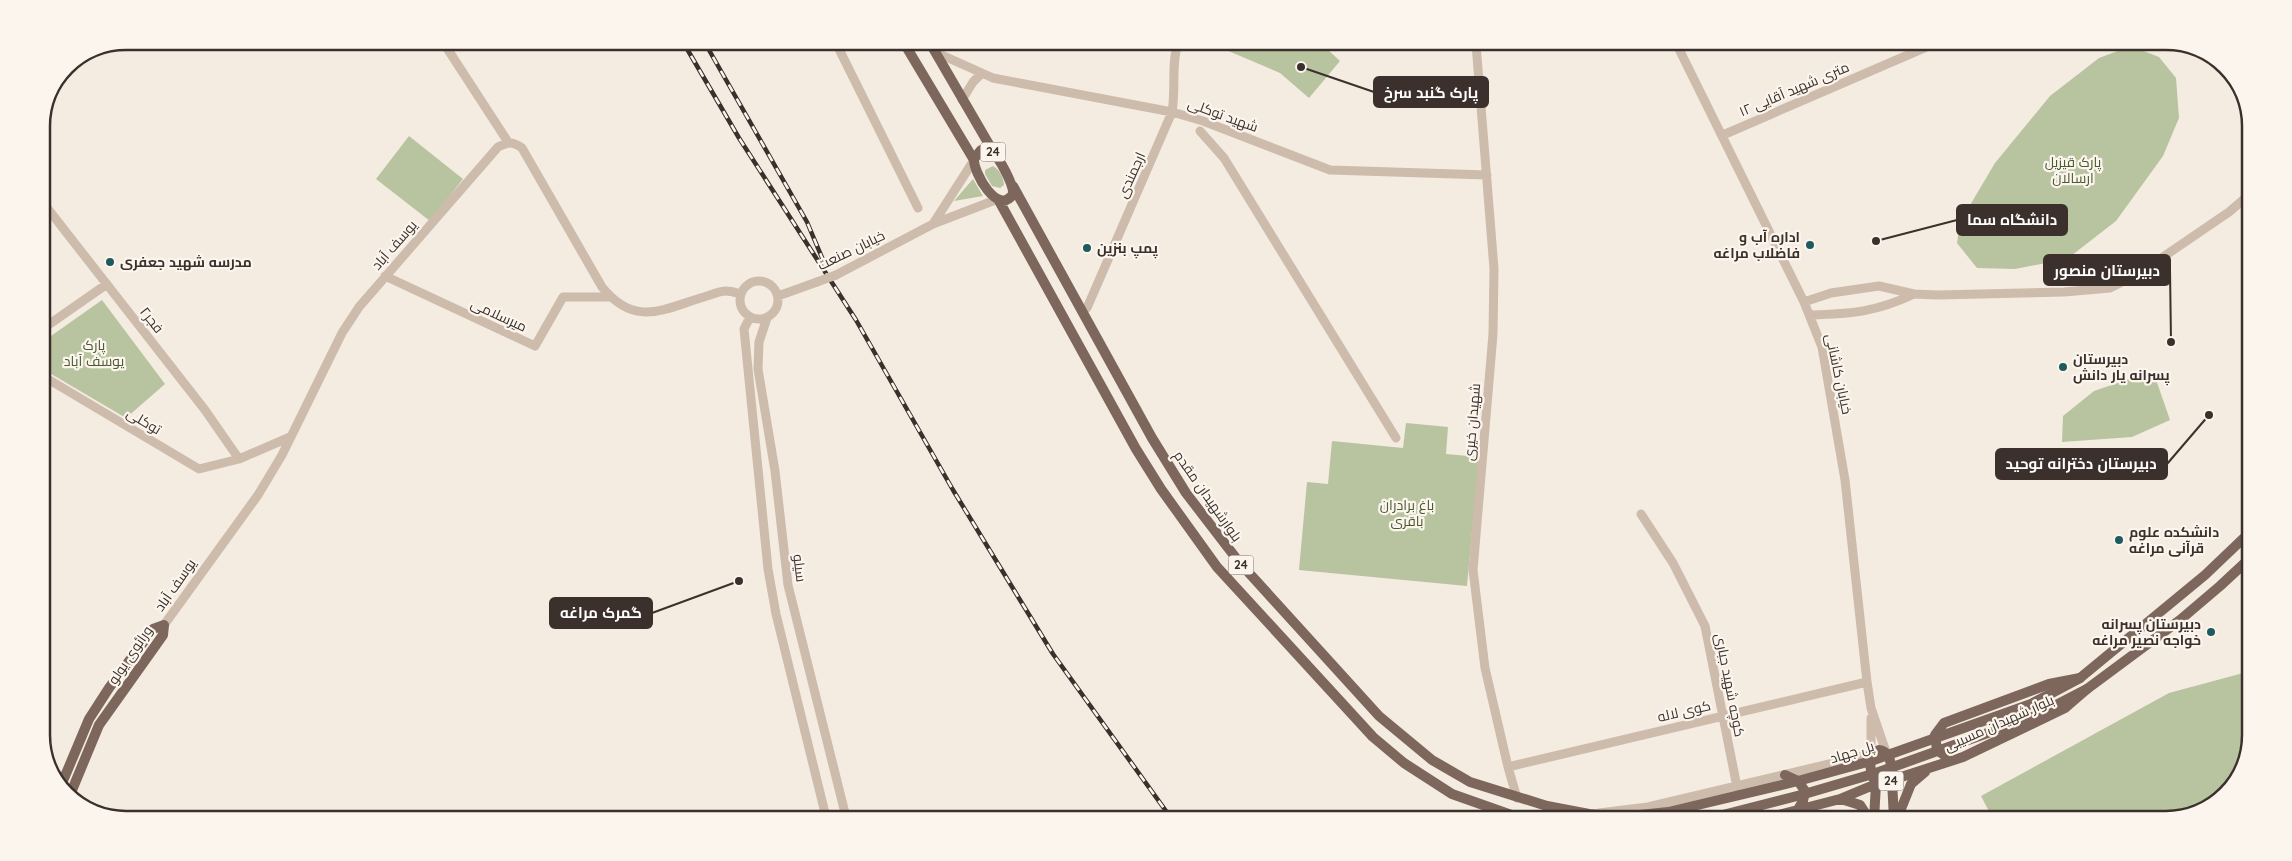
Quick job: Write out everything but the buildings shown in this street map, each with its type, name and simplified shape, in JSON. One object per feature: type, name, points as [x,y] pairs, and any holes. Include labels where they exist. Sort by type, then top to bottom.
[{"type":"main road","name":"24","points":[[908,50],[974,160],[975,168],[990,194],[998,200],[1136,449],[1161,489],[1217,567],[1373,737],[1404,763],[1452,794],[1499,811]]},
{"type":"main road","name":"24","points":[[934,50],[1013,186]]},
{"type":"main road","name":"24","points":[[974,160],[975,155],[981,150],[988,150],[994,154]]},
{"type":"main road","name":"بلوارشهیدان مقدم","points":[[1013,186],[1152,438],[1184,490],[1239,562],[1342,677],[1378,716],[1403,738],[1432,760],[1470,782],[1517,798],[1576,811]]},
{"type":"main road","points":[[998,200],[1008,199],[1013,194],[1013,186]]},
{"type":"main road","points":[[1963,757],[1948,759],[1937,750],[1935,735],[1944,723],[2049,684],[2080,678],[2205,575],[2242,540]]},
{"type":"main road","name":"بلوار شهیدان مسیبی","points":[[1892,780],[1963,757],[2065,708],[2087,689],[2180,620],[2242,566]]},
{"type":"main road","name":"ورائوی یولو","points":[[64,778],[81,736],[99,703],[153,629],[164,625],[163,636],[99,725],[72,789]]},
{"type":"main road","name":"پل جهاد","points":[[1672,811],[1798,782],[1870,761],[2031,704],[2080,678]]},
{"type":"main road","name":"پل جهاد","points":[[1738,811],[1876,773],[2036,716],[2087,689]]},
{"type":"main road","name":"24","points":[[1874,811],[1876,784],[1870,768],[1871,754],[1879,750],[1886,752],[1890,762],[1894,811]]},
{"type":"main road","points":[[1898,811],[1911,784],[1930,768]]},
{"type":"main road","points":[[1786,775],[1798,782],[1805,791],[1803,801],[1796,810]]},
{"type":"main road","name":"24","points":[[1792,811],[1840,799],[1876,784],[1884,785],[1892,780]]},
{"type":"main road","points":[[1840,799],[1860,805],[1864,811]]},
{"type":"street","points":[[448,50],[508,142],[516,143],[522,148],[602,287],[610,297],[634,311],[653,313],[726,291],[741,294]]},
{"type":"street","points":[[839,50],[918,208]]},
{"type":"street","name":"شهید توکلی","points":[[937,50],[981,74],[993,78],[1172,112],[1203,121],[1330,170],[1487,175]]},
{"type":"street","name":"ارجمندی","points":[[1082,309],[1087,308],[1172,112],[1176,94],[1174,70],[1177,50]]},
{"type":"street","name":"شهیدان خیری","points":[[1477,50],[1494,269],[1493,330],[1473,570],[1485,668],[1517,798]]},
{"type":"street","name":"خیابان کاشانی","points":[[1680,50],[1804,302],[1822,347],[1845,480],[1871,708],[1871,754]]},
{"type":"street","name":"۱۲ متری شهید آقایی","points":[[1723,135],[1919,50]]},
{"type":"street","points":[[962,100],[973,82],[981,74]]},
{"type":"street","points":[[1200,130],[1224,158],[1396,438]]},
{"type":"street","name":"یوسف آباد","points":[[164,625],[258,495],[282,455],[317,388],[342,333],[359,306],[498,148],[508,142]]},
{"type":"street","name":"خیابان صنعت","points":[[933,224],[974,160]]},
{"type":"street","name":"خیابان صنعت","points":[[778,296],[836,275],[933,224],[998,200]]},
{"type":"street","points":[[1804,302],[1831,293],[1879,286],[1914,294],[1937,295],[2064,292],[2110,288],[2132,277],[2163,257],[2229,212],[2242,201]]},
{"type":"street","name":"فجر۲","points":[[50,211],[204,410],[239,459]]},
{"type":"street","name":"میرسلامی","points":[[385,276],[535,346],[562,297],[610,297]]},
{"type":"street","points":[[761,281],[773,287],[778,296],[776,310],[767,318],[756,320],[750,317],[742,308],[740,302],[741,294],[748,284],[761,281]]},
{"type":"street","points":[[50,324],[107,284]]},
{"type":"street","points":[[1810,315],[1847,314],[1885,307],[1914,294]]},
{"type":"street","points":[[750,317],[744,329],[768,569],[776,614],[825,811]]},
{"type":"street","name":"سیلو","points":[[767,318],[759,342],[758,369],[775,471],[786,571],[794,614],[844,811]]},
{"type":"street","name":"توکلی","points":[[50,380],[199,469],[239,459],[290,437]]},
{"type":"street","points":[[752,404],[762,401]]},
{"type":"street","name":"کوچه شهید جباری","points":[[1641,514],[1673,563],[1705,626],[1737,787]]},
{"type":"street","points":[[768,569],[786,571]]},
{"type":"street","name":"کوی لاله","points":[[1508,767],[1867,682]]},
{"type":"street","name":"خیابان کاشانی","points":[[1871,708],[1886,752]]},
{"type":"street","name":"24","points":[[1615,811],[1648,807],[1871,754]]},
{"type":"green space","points":[[1226,50],[1328,50],[1340,61],[1309,98],[1280,73]]},
{"type":"green space","name":"پارک قیزیل ارسالان","points":[[2120,50],[2141,50],[2159,57],[2176,78],[2179,118],[2163,156],[2116,221],[2067,259],[2015,269],[1977,268],[1957,243],[1960,222],[1995,163],[2050,96],[2099,58]]},
{"type":"green space","points":[[409,136],[463,179],[430,221],[376,179]]},
{"type":"green space","points":[[993,166],[999,171],[1003,180],[1004,185],[1000,188],[992,186],[985,174],[985,170]]},
{"type":"green space","points":[[973,179],[983,196],[954,201]]},
{"type":"green space","name":"پارک یوسف آباد","points":[[102,300],[165,384],[126,418],[50,373],[50,337]]},
{"type":"green space","points":[[2153,371],[2170,420],[2132,437],[2062,442],[2063,416],[2094,391]]},
{"type":"green space","name":"باغ برادران باقری","points":[[1406,423],[1448,427],[1446,454],[1479,457],[1467,586],[1299,570],[1307,482],[1328,484],[1332,441],[1403,448]]},
{"type":"green space","points":[[2242,673],[2242,735],[2238,759],[2232,773],[2220,789],[2208,798],[2186,808],[2166,811],[1989,811],[1981,796],[2169,693]]},
{"type":"railway","points":[[688,50],[739,138],[856,320],[953,490],[1053,654],[1166,811]]},
{"type":"railway","points":[[709,50],[807,222],[823,260]]},
{"type":"place","name":"پارک گنبد سرخ","points":[[1301,67]]},
{"type":"place","name":"دانشگاه سما","points":[[1876,241]]},
{"type":"place","name":"اداره آب و فاضلاب مراغه","points":[[1810,245]]},
{"type":"place","name":"پمپ بنزین","points":[[1087,248]]},
{"type":"place","name":"مدرسه شهید جعفری","points":[[110,262]]},
{"type":"place","name":"دبیرستان منصور","points":[[2171,342]]},
{"type":"place","name":"دبیرستان پسرانه یار دانش","points":[[2063,367]]},
{"type":"place","name":"دبیرستان دخترانه توحید","points":[[2209,415]]},
{"type":"place","name":"دانشکده علوم قرآنی مراغه","points":[[2119,540]]},
{"type":"place","name":"گمرک مراغه","points":[[739,581]]},
{"type":"place","name":"دبیرستان پسرانه خواجه نصیر مراغه","points":[[2211,632]]}]
